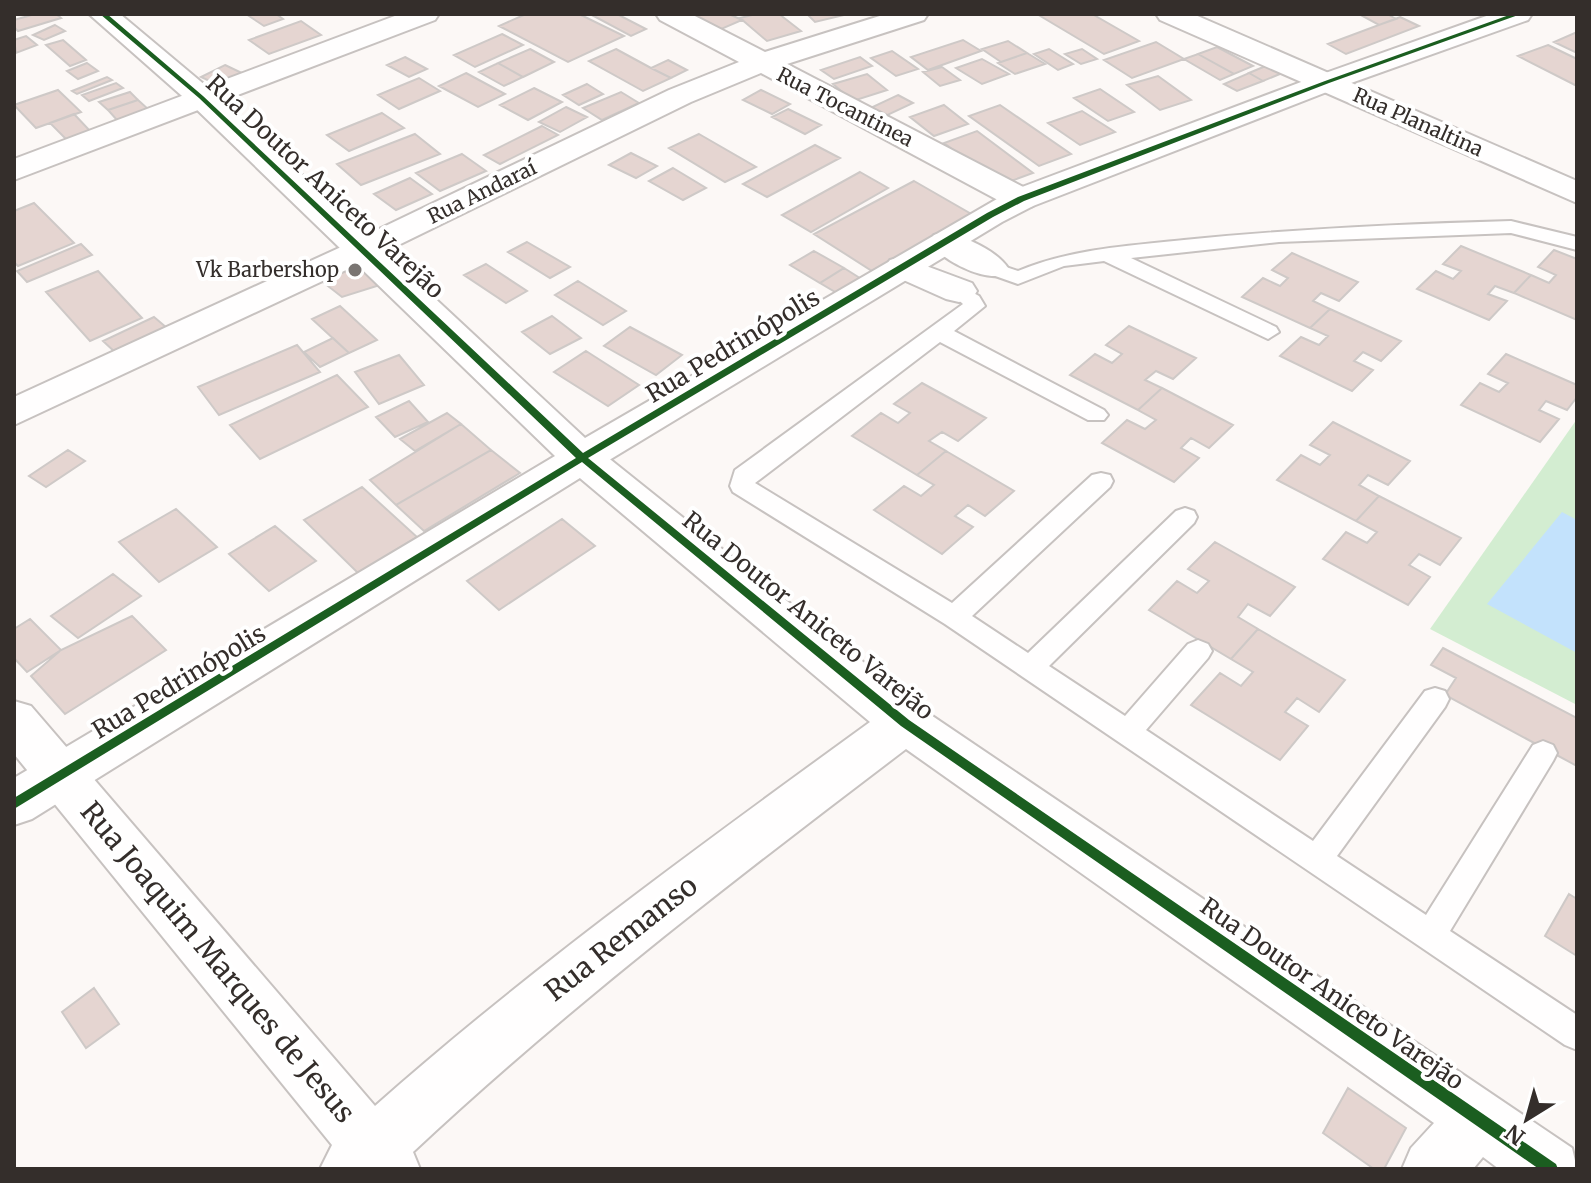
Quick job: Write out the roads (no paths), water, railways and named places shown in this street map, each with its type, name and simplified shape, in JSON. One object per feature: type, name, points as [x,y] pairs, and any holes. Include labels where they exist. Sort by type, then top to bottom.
[{"type":"street","name":"Rua Doutor Aniceto Varejão","points":[[103,14],[201,97],[582,458],[905,723],[1551,1169]]},
{"type":"street","points":[[14,170],[425,14]]},
{"type":"street","name":"Rua Tocantinea","points":[[670,14],[1021,199]]},
{"type":"street","name":"Rua Andaraí","points":[[14,412],[364,249],[680,96],[761,63],[914,14]]},
{"type":"street","name":"Rua Planaltina","points":[[1170,14],[1577,193]]},
{"type":"street","name":"Rua Pedrinópolis","points":[[14,804],[582,458],[1021,199],[1327,82],[1518,14]]},
{"type":"street","points":[[946,242],[991,268]]},
{"type":"street","points":[[902,267],[959,291]]},
{"type":"street","name":"Rua Joaquim Marques de Jesus","points":[[14,720],[371,1162]]},
{"type":"street","name":"Rua Remanso","points":[[371,1162],[486,1045],[668,899],[905,723]]},
{"type":"street","points":[[1432,1169],[1478,1119]]},
{"type":"lane","points":[[991,268],[1018,278],[1059,261],[1108,254],[1279,236],[1472,228],[1511,227],[1577,244]]},
{"type":"lane","points":[[1108,254],[1268,332]]},
{"type":"lane","points":[[959,291],[974,306],[744,476],[742,486],[954,617],[1577,1034]]},
{"type":"lane","points":[[940,333],[1096,415]]},
{"type":"lane","points":[[954,617],[1101,481]]},
{"type":"lane","points":[[1030,668],[1185,517]]},
{"type":"lane","points":[[1127,733],[1198,651]]},
{"type":"lane","points":[[1317,860],[1435,699]]},
{"type":"lane","points":[[1430,936],[1543,753]]},
{"type":"water","points":[[1562,512],[1577,520],[1577,653],[1487,604]]},
{"type":"place","name":"Vk Barbershop","points":[[355,270]]}]
